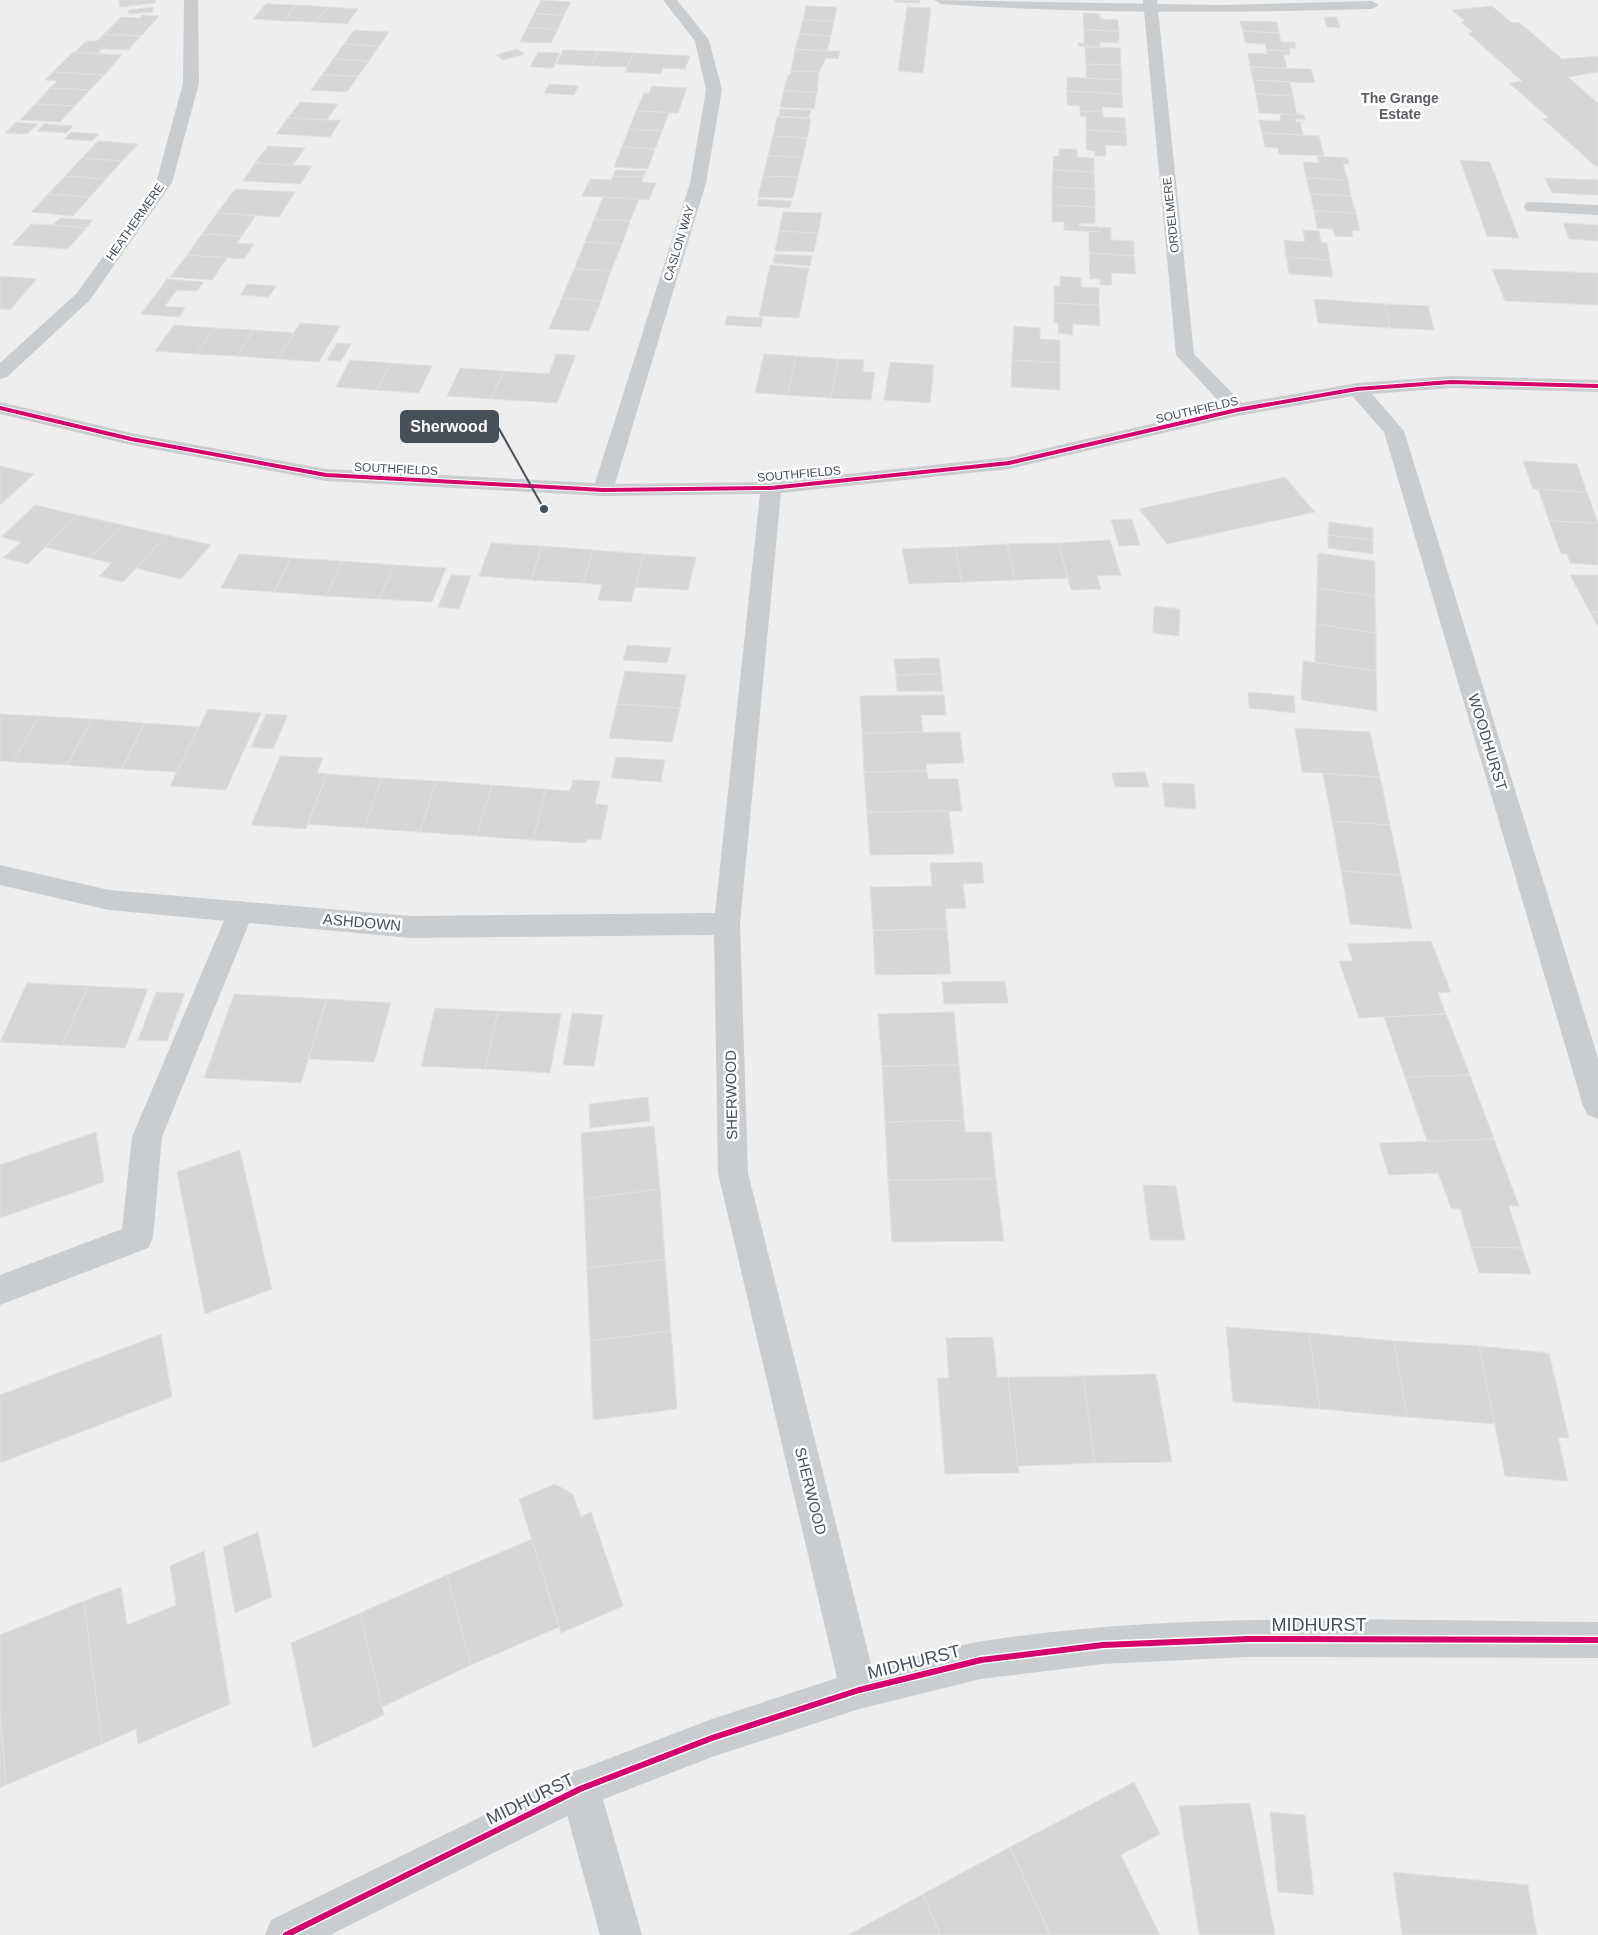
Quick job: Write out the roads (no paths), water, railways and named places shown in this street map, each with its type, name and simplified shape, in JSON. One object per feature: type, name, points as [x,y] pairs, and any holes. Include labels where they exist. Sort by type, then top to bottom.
[{"type":"street","name":"HEATHERMERE","points":[[0,373],[83,297],[164,183],[191,83],[191,0]]},
{"type":"street","name":"CASLON WAY","points":[[604,490],[698,183],[714,90],[702,40],[670,0]]},
{"type":"street","points":[[941,0],[1044,7],[1150,4],[1220,9],[1372,6]]},
{"type":"street","name":"ORDELMERE","points":[[1150,4],[1185,355],[1237,410]]},
{"type":"street","points":[[1532,207],[1598,210]]},
{"type":"street","name":"SOUTHFIELDS","points":[[0,408],[131,439],[326,474],[604,490],[771,488],[1009,463],[1237,410],[1357,389],[1451,382],[1598,386]]},
{"type":"street","name":"WOODHURST","points":[[1357,389],[1394,431],[1598,1106]]},
{"type":"street","name":"SHERWOOD","points":[[771,488],[728,924],[733,1172],[859,1690]]},
{"type":"street","name":"ASHDOWN","points":[[0,876],[109,900],[411,927],[728,924]]},
{"type":"street","points":[[0,1290],[137,1238],[147,1137],[240,912]]},
{"type":"street","name":"MIDHURST","points":[[286,1935],[580,1789],[712,1738],[859,1690],[981,1660],[1103,1645],[1248,1638],[1598,1640]]},
{"type":"street","points":[[580,1789],[621,1935]]},
{"type":"place","name":"Sherwood","points":[[544,509]]},
{"type":"district","name":"The Grange Estate","points":[[1400,106]]}]
